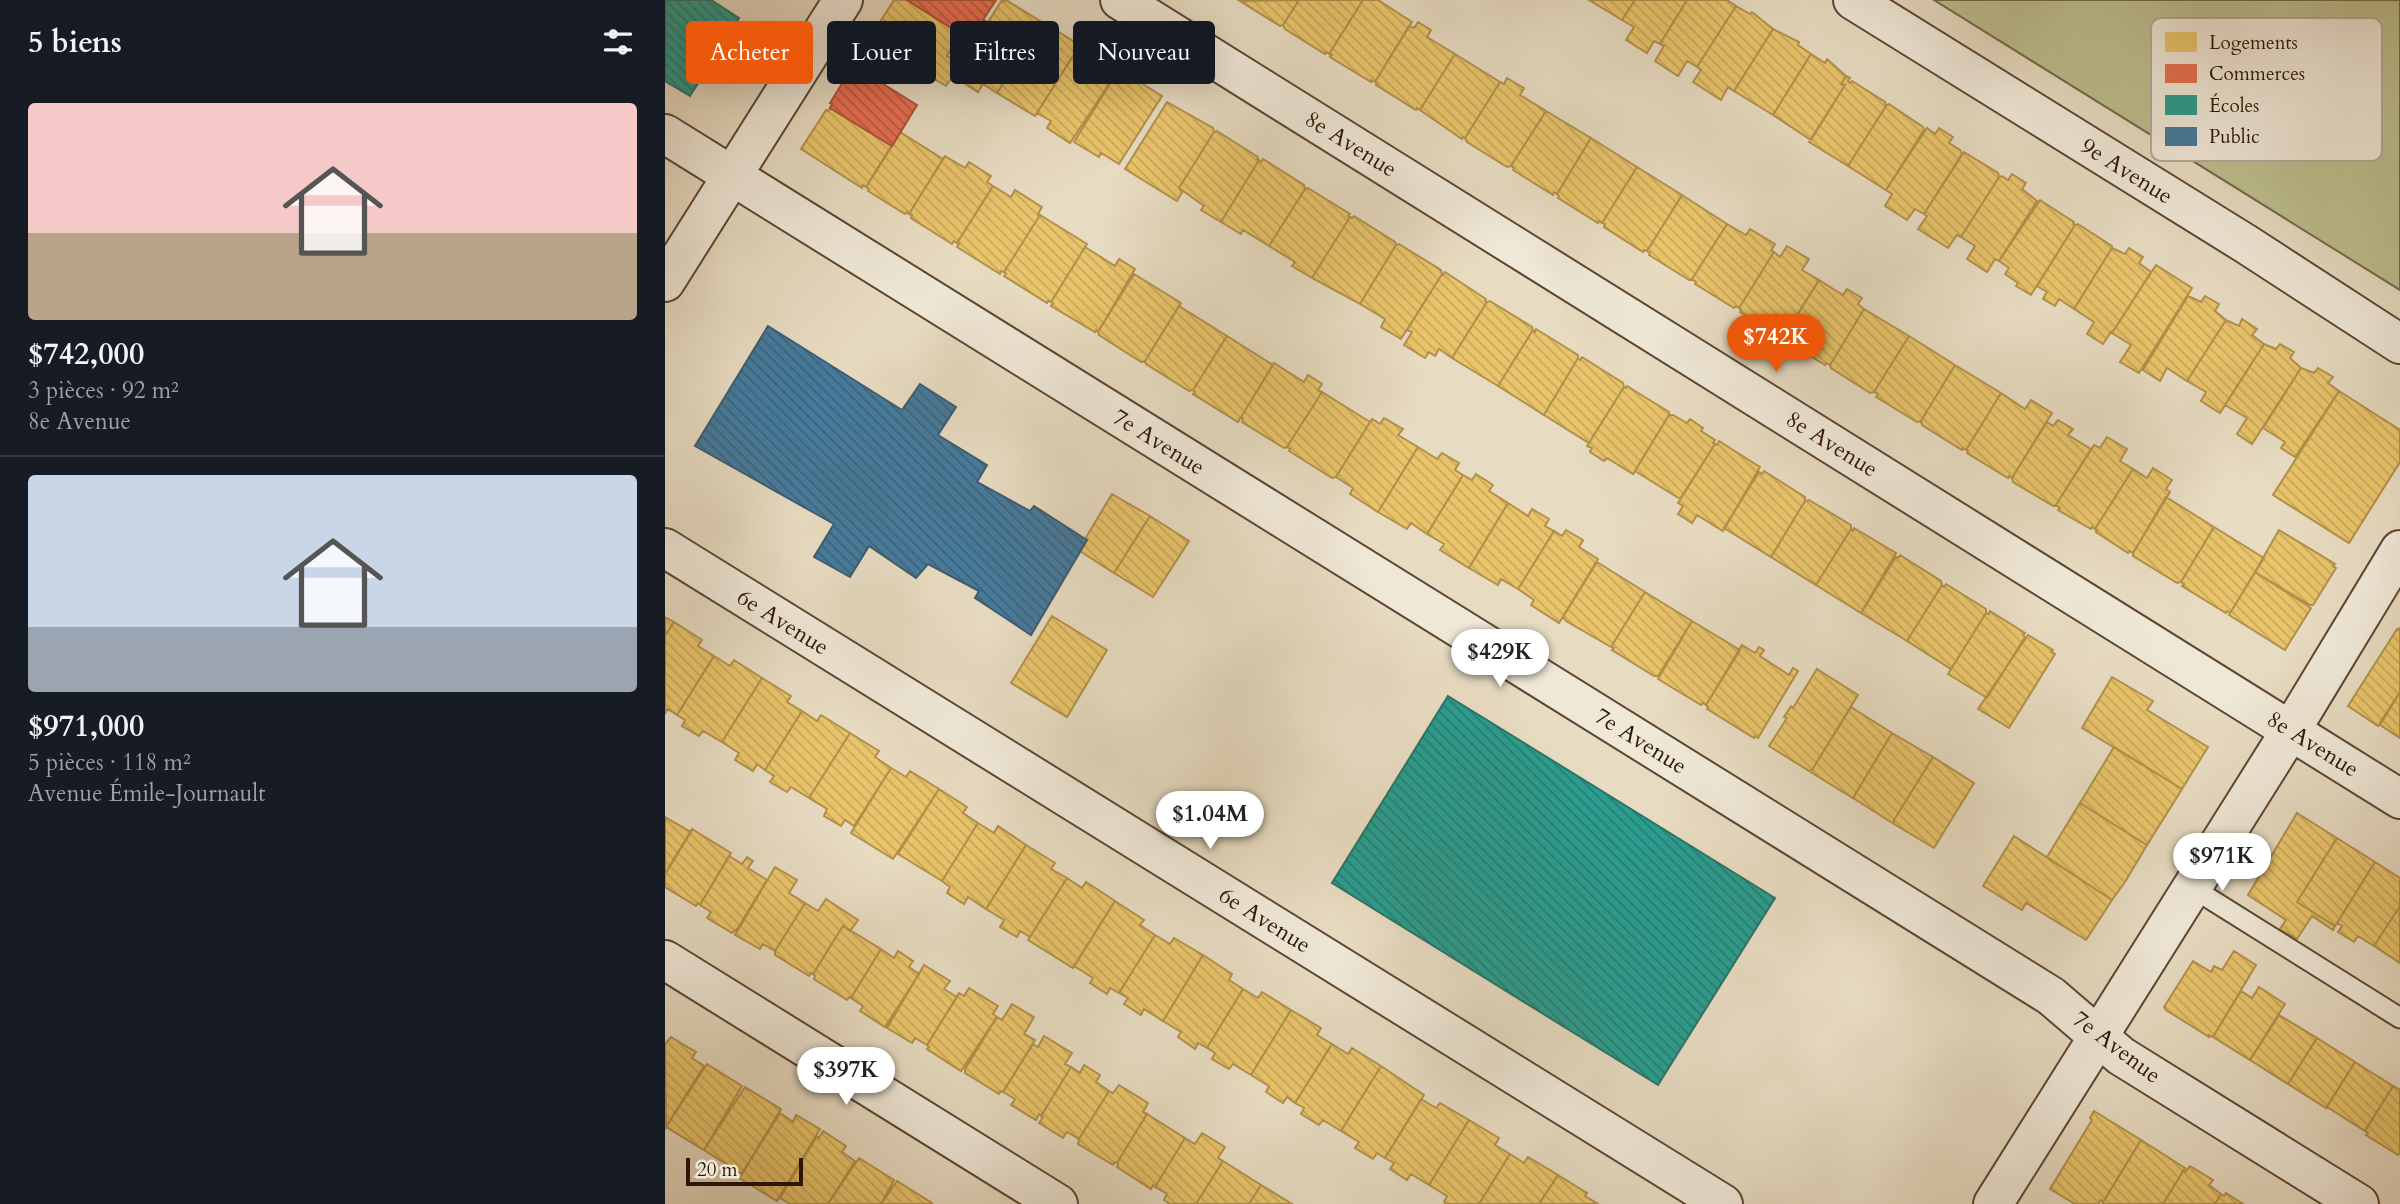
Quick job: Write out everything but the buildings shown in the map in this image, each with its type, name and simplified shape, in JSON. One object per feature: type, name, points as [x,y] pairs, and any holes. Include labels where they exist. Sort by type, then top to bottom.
[{"type":"street","points":[[665,282],[843,0]]},
{"type":"street","name":"8e Avenue","points":[[1121,0],[2400,799]]},
{"type":"street","name":"9e Avenue","points":[[1853,0],[2246,244],[2400,344]]},
{"type":"street","name":"7e Avenue","points":[[665,134],[2051,996],[2121,1056],[2358,1204]]},
{"type":"street","name":"6e Avenue","points":[[665,548],[1723,1204]]},
{"type":"street","points":[[1993,1204],[2291,730],[2400,551]]},
{"type":"street","points":[[665,960],[1058,1204]]},
{"type":"lane","points":[[2191,887],[2400,1018]]},
{"type":"green space","points":[[1934,0],[2400,0],[2400,290],[2193,161],[2382,161],[2382,18],[2151,18],[2151,135]]}]
